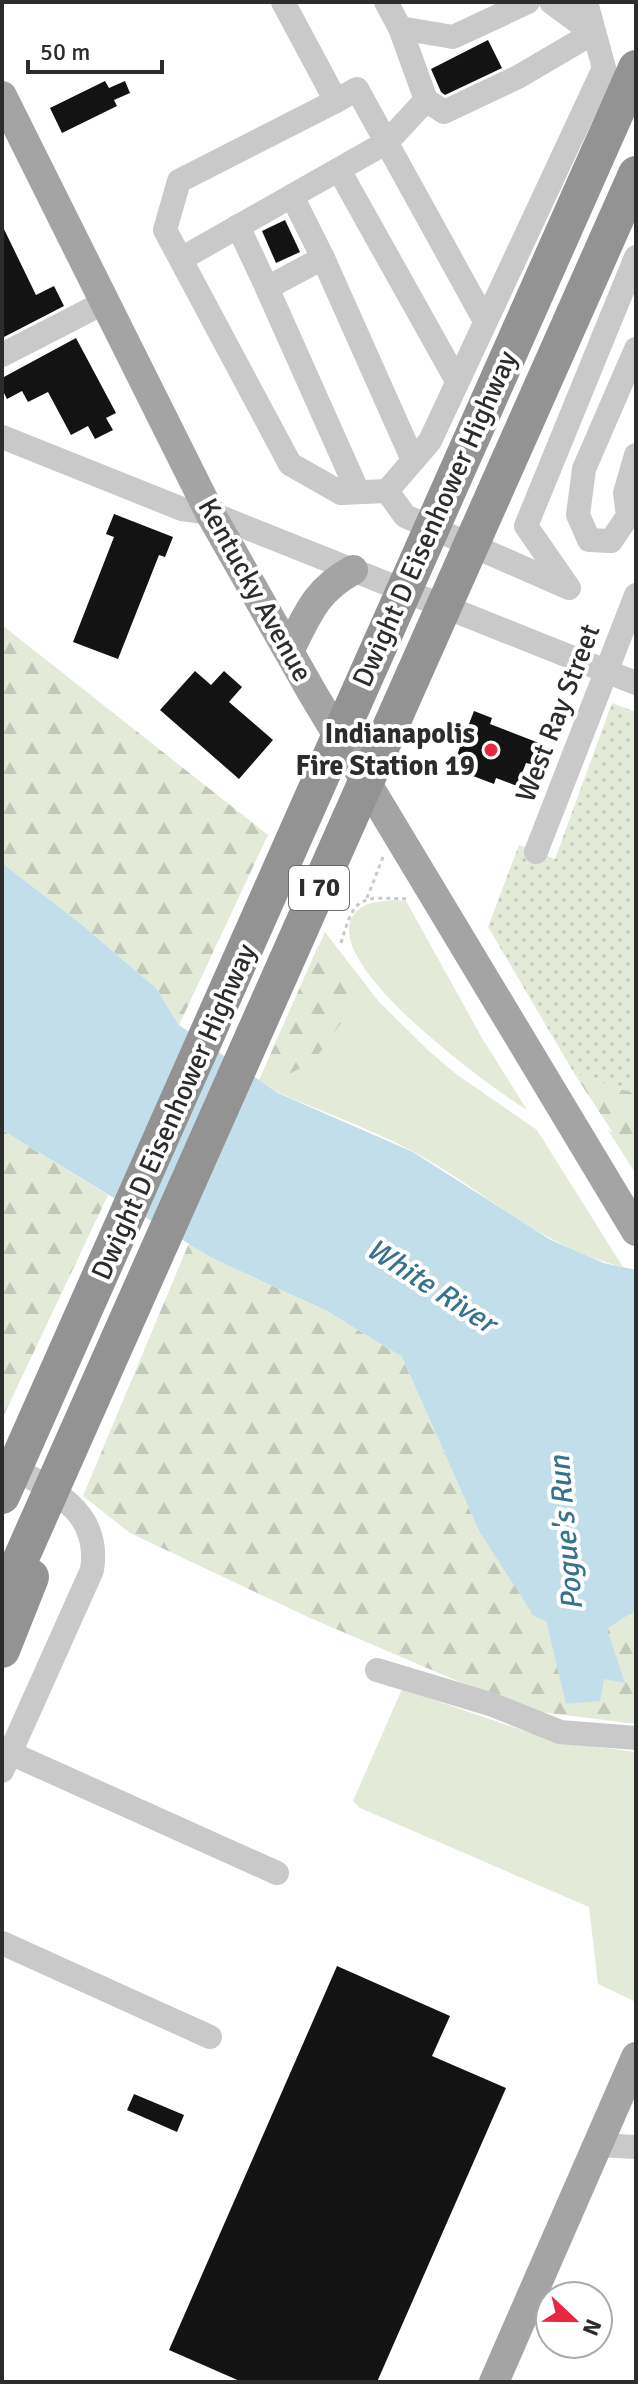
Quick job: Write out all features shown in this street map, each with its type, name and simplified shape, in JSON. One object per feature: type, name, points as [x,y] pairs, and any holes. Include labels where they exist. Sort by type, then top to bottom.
[{"type":"highway","name":"Dwight D Eisenhower Highway","points":[[2,1496],[636,68]]},
{"type":"highway","name":"Dwight D Eisenhower Highway","points":[[2,1601],[636,174]]},
{"type":"highway","points":[[2,1650],[120,1340]]},
{"type":"main road","name":"Kentucky Avenue","points":[[2,96],[210,513],[394,828],[636,1231]]},
{"type":"main road","points":[[289,651],[310,606],[332,582],[353,570]]},
{"type":"main road","points":[[494,2382],[636,2057]]},
{"type":"street","points":[[283,2],[336,101]]},
{"type":"street","points":[[386,2],[400,28],[426,100],[444,112],[518,77],[593,33]]},
{"type":"street","points":[[400,28],[453,37],[528,2]]},
{"type":"street","points":[[551,2],[593,33]]},
{"type":"street","points":[[350,493],[387,491],[430,441],[604,68],[586,2]]},
{"type":"street","points":[[485,321],[357,89],[179,181],[165,230],[290,464],[569,588],[526,526],[636,257]]},
{"type":"street","points":[[181,259],[387,142],[426,100]]},
{"type":"street","points":[[339,170],[457,381]]},
{"type":"street","points":[[292,196],[413,460]]},
{"type":"street","points":[[238,226],[267,288],[350,493]]},
{"type":"street","points":[[267,288],[323,258]]},
{"type":"street","points":[[2,355],[105,302]]},
{"type":"street","points":[[636,349],[584,469],[578,515],[589,540],[611,541],[628,516],[625,493],[636,455]]},
{"type":"street","points":[[2,437],[182,509],[210,513],[636,683]]},
{"type":"street","points":[[387,491],[405,516]]},
{"type":"street","name":"West Ray Street","points":[[536,852],[636,595]]},
{"type":"street","points":[[2,1460],[74,1505],[82,1515],[93,1547],[92,1570],[6,1762],[277,1873]]},
{"type":"street","points":[[377,1670],[493,1705],[560,1732],[636,1738]]},
{"type":"street","points":[[2,1943],[210,2037]]},
{"type":"street","points":[[597,2145],[636,2147]]},
{"type":"path","points":[[341,943],[351,910],[367,898],[394,828]]},
{"type":"path","points":[[367,898],[437,900]]},
{"type":"green space","points":[[2,625],[268,835],[179,1025],[156,988],[81,924],[2,863]]},
{"type":"green space","points":[[612,703],[636,712],[636,1094],[574,1073],[488,927],[519,845],[555,859]]},
{"type":"green space","points":[[394,900],[406,901],[482,1038],[527,1110],[478,1075],[406,1016],[376,983],[355,952],[349,925],[364,906]]},
{"type":"green space","points":[[325,932],[379,1002],[429,1051],[456,1074],[537,1130],[623,1267],[567,1247],[414,1152],[279,1093],[259,1080]]},
{"type":"green space","points":[[318,946],[341,958],[351,986],[341,1023],[313,1062],[291,1073],[265,1067]]},
{"type":"green space","points":[[574,1073],[636,1094],[636,1145],[613,1133]]},
{"type":"green space","points":[[2,1130],[108,1195],[2,1419]]},
{"type":"green space","points":[[608,1130],[636,1145],[636,1174]]},
{"type":"green space","points":[[189,1243],[214,1259],[327,1311],[402,1357],[479,1531],[546,1621],[567,1704],[582,1702],[607,1629],[636,1610],[636,1724],[525,1710],[310,1618],[130,1533],[83,1496]]},
{"type":"green space","points":[[402,1689],[554,1741],[636,1752],[636,2002],[598,1984],[589,1907],[360,1808],[353,1801]]},
{"type":"water","points":[[2,863],[81,924],[156,988],[179,1025],[278,1093],[413,1152],[551,1240],[604,1263],[636,1270],[636,1610],[607,1629],[625,1683],[604,1679],[600,1701],[566,1704],[546,1621],[534,1616],[479,1531],[402,1357],[327,1311],[214,1259],[2,1130]]},
{"type":"building","points":[[488,40],[502,68],[445,95],[441,92],[431,69]]},
{"type":"building","points":[[105,81],[109,88],[125,81],[130,93],[114,100],[117,106],[62,133],[50,108]]},
{"type":"building","points":[[285,220],[300,252],[276,263],[262,231]]},
{"type":"building","points":[[2,225],[36,295],[54,286],[64,306],[2,338]]},
{"type":"building","points":[[76,338],[116,413],[106,418],[113,430],[95,439],[88,426],[71,435],[48,392],[28,402],[22,391],[7,399],[2,389],[2,378]]},
{"type":"building","points":[[114,514],[173,537],[165,557],[159,555],[118,659],[73,642],[114,537],[106,534]]},
{"type":"building","points":[[195,671],[211,685],[224,671],[242,687],[229,702],[273,740],[239,779],[160,710]]},
{"type":"building","points":[[474,711],[492,718],[490,724],[539,743],[531,764],[526,763],[517,786],[496,778],[494,784],[452,768]]},
{"type":"building","points":[[337,1966],[450,2016],[432,2056],[506,2088],[377,2382],[242,2382],[169,2350]]},
{"type":"building","points":[[134,2094],[184,2115],[177,2132],[127,2110]]},
{"type":"place","name":"Indianapolis Fire Station 19","points":[[491,750]]},
{"type":"water label","name":"White River","points":[[431,1286]]},
{"type":"water label","name":"Pogue's Run","points":[[566,1533]]}]
